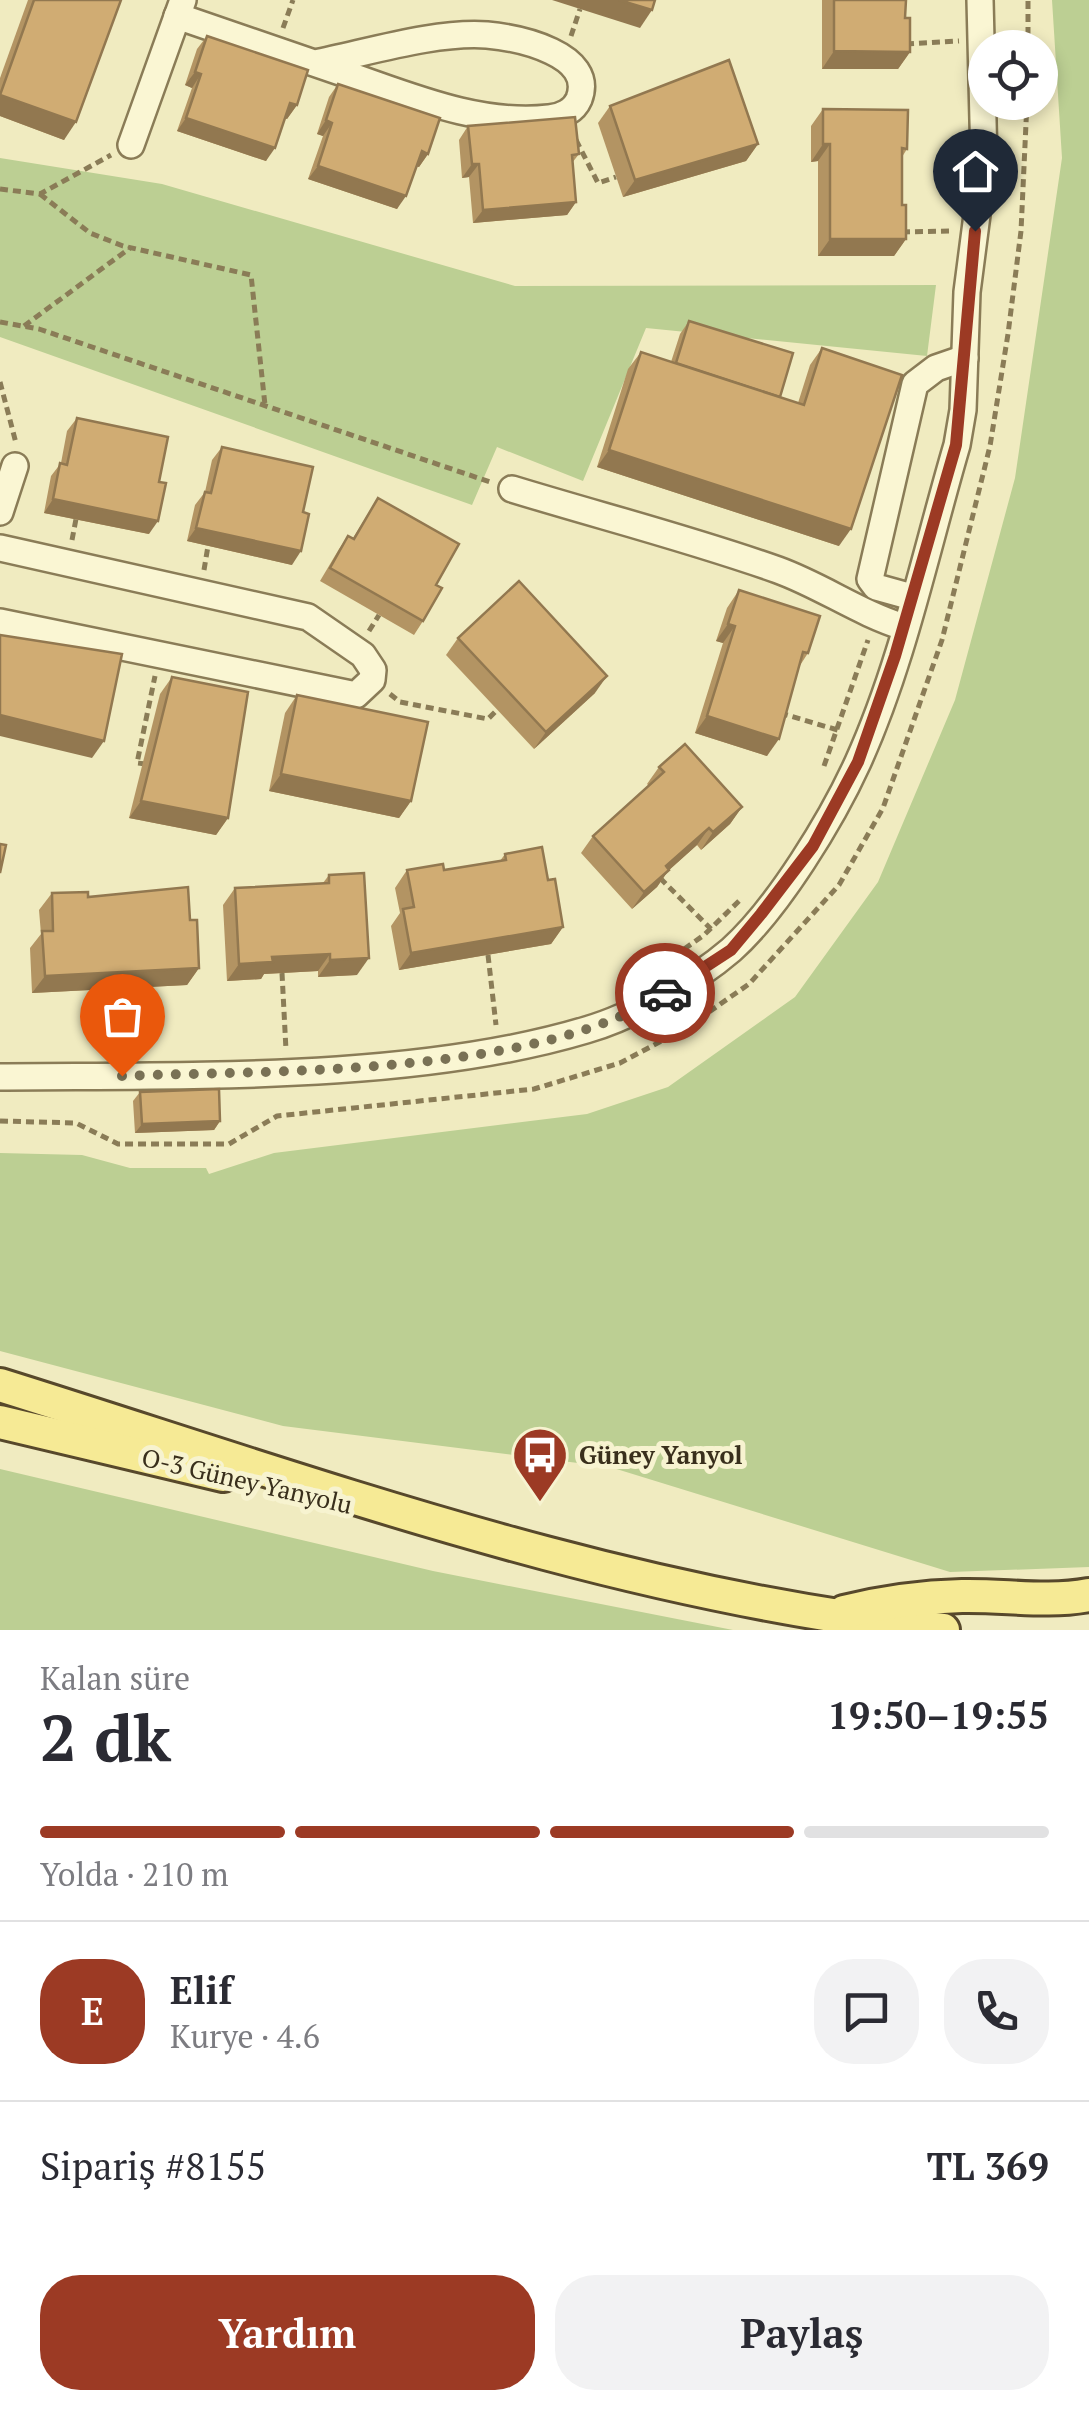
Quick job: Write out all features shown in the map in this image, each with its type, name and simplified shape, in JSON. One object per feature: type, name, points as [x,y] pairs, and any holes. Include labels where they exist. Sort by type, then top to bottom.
[{"type":"main road","points":[[0,1385],[495,1540],[725,1598],[826,1618],[944,1630]]},
{"type":"main road","name":"O-3 Güney Yanyolu","points":[[0,1422],[495,1540]]},
{"type":"main road","points":[[826,1618],[891,1600],[966,1596],[1053,1602],[1089,1595]]},
{"type":"street","points":[[980,0],[981,30]]},
{"type":"street","points":[[131,145],[180,8],[315,63],[460,112],[547,119],[563,116],[576,106],[581,94],[576,66],[537,47],[486,35],[410,44],[315,63]]},
{"type":"street","points":[[0,1077],[122,1066],[286,1059],[390,1065],[497,1036],[587,1030],[641,1008],[731,950],[813,846],[866,739],[904,627],[956,445],[984,161],[983,120]]},
{"type":"street","points":[[912,597],[876,587],[870,579],[915,384],[936,368],[964,358]]},
{"type":"street","points":[[0,512],[15,466]]},
{"type":"street","points":[[512,489],[779,570],[875,618],[904,627]]},
{"type":"street","points":[[0,548],[308,617],[363,655],[373,670],[372,680],[356,695],[0,622]]},
{"type":"path","points":[[1028,0],[1028,30]]},
{"type":"path","points":[[898,44],[968,41]]},
{"type":"path","points":[[563,116],[598,184],[616,177]]},
{"type":"path","points":[[0,1121],[76,1122],[118,1144],[228,1144],[277,1116],[534,1090],[620,1063],[686,1028],[749,984],[839,885],[883,808],[942,640],[975,514],[1008,334],[1027,120]]},
{"type":"path","points":[[40,194],[131,145]]},
{"type":"path","points":[[0,190],[40,194],[90,234],[130,248],[252,274],[265,406]]},
{"type":"path","points":[[894,232],[975,231]]},
{"type":"path","points":[[24,326],[130,248]]},
{"type":"path","points":[[0,322],[24,326],[512,489]]},
{"type":"path","points":[[0,382],[16,440],[15,466]]},
{"type":"path","points":[[824,768],[875,618]]},
{"type":"path","points":[[146,764],[137,763],[160,655]]},
{"type":"path","points":[[372,680],[400,702],[488,719],[497,710]]},
{"type":"path","points":[[777,712],[866,739]]},
{"type":"path","points":[[660,878],[731,950]]},
{"type":"path","points":[[656,968],[711,929],[749,890]]},
{"type":"path","points":[[488,954],[497,1036]]},
{"type":"path","points":[[282,974],[286,1059]]},
{"type":"path","points":[[118,988],[122,1066]]},
{"type":"path","points":[[497,1036],[511,1022]]},
{"type":"path","points":[[478,1028],[497,1036]]},
{"type":"path","points":[[286,1059],[303,1046]]},
{"type":"path","points":[[267,1049],[286,1059]]},
{"type":"path","points":[[104,1056],[122,1066]]},
{"type":"path","points":[[122,1066],[139,1056]]},
{"type":"green space","points":[[1052,0],[1089,0],[1089,1567],[950,1572],[610,1467],[283,1426],[0,1351],[0,1153],[82,1155],[130,1168],[206,1168],[209,1174],[274,1153],[587,1114],[668,1087],[795,997],[878,882],[955,700],[1015,478],[1062,158],[1058,30],[1054,30]]},
{"type":"green space","points":[[0,158],[162,184],[515,286],[936,285],[927,356],[646,328],[583,481],[497,447],[472,505],[0,337]]},
{"type":"green space","points":[[0,1469],[433,1571],[733,1630],[0,1630]]},
{"type":"building","points":[[34,0],[121,0],[76,122],[0,95]]},
{"type":"building","points":[[619,0],[655,0],[652,10]]},
{"type":"building","points":[[834,0],[906,0],[910,52],[834,51]]},
{"type":"building","points":[[207,36],[308,70],[297,105],[290,103],[275,148],[186,118],[201,74],[195,72]]},
{"type":"building","points":[[729,60],[758,144],[635,180],[610,106]]},
{"type":"building","points":[[338,84],[440,118],[428,154],[422,151],[406,196],[318,166],[332,123],[326,120]]},
{"type":"building","points":[[823,109],[908,110],[907,149],[902,148],[906,239],[830,239],[830,144],[823,144]]},
{"type":"building","points":[[575,117],[579,154],[572,155],[576,202],[483,210],[479,164],[472,164],[468,126]]},
{"type":"building","points":[[689,321],[793,353],[780,397],[676,363]]},
{"type":"building","points":[[822,348],[902,375],[851,529],[609,450],[641,352],[804,405]]},
{"type":"building","points":[[77,418],[168,437],[159,482],[166,483],[158,521],[53,499],[60,463],[67,465]]},
{"type":"building","points":[[222,447],[313,467],[303,512],[309,514],[301,551],[196,528],[205,492],[211,493]]},
{"type":"building","points":[[378,498],[459,544],[436,585],[442,588],[423,621],[330,568],[348,536],[354,539]]},
{"type":"building","points":[[519,581],[607,676],[546,732],[458,638]]},
{"type":"building","points":[[739,590],[820,616],[808,653],[803,652],[779,739],[707,716],[735,626],[728,624]]},
{"type":"building","points":[[0,635],[122,654],[104,741],[0,715]]},
{"type":"building","points":[[172,677],[248,692],[228,818],[141,801]]},
{"type":"building","points":[[297,695],[428,722],[411,801],[281,774]]},
{"type":"building","points":[[685,744],[742,807],[713,832],[709,828],[666,866],[669,870],[644,892],[593,836],[664,772],[659,767]]},
{"type":"building","points":[[0,844],[6,845],[0,873]]},
{"type":"building","points":[[542,847],[548,880],[555,879],[563,927],[411,953],[403,909],[414,907],[407,870],[443,864],[444,870],[506,860],[505,854]]},
{"type":"building","points":[[364,873],[369,958],[330,960],[330,954],[272,957],[273,962],[239,964],[235,888],[329,883],[329,875]]},
{"type":"building","points":[[188,887],[190,920],[197,920],[199,968],[45,976],[42,931],[53,931],[52,893],[88,892],[88,897]]},
{"type":"building","points":[[219,1089],[220,1121],[142,1124],[140,1092]]},
{"type":"way so far","points":[[122,1076],[390,1065],[587,1030],[641,1008],[665,993]]},
{"type":"place","name":"Güney Yanyol","points":[[540,1504]]},
{"type":"route","points":[[665,993],[731,950],[813,846],[858,762],[895,656],[956,445],[963,410],[967,292],[975,231]]}]
